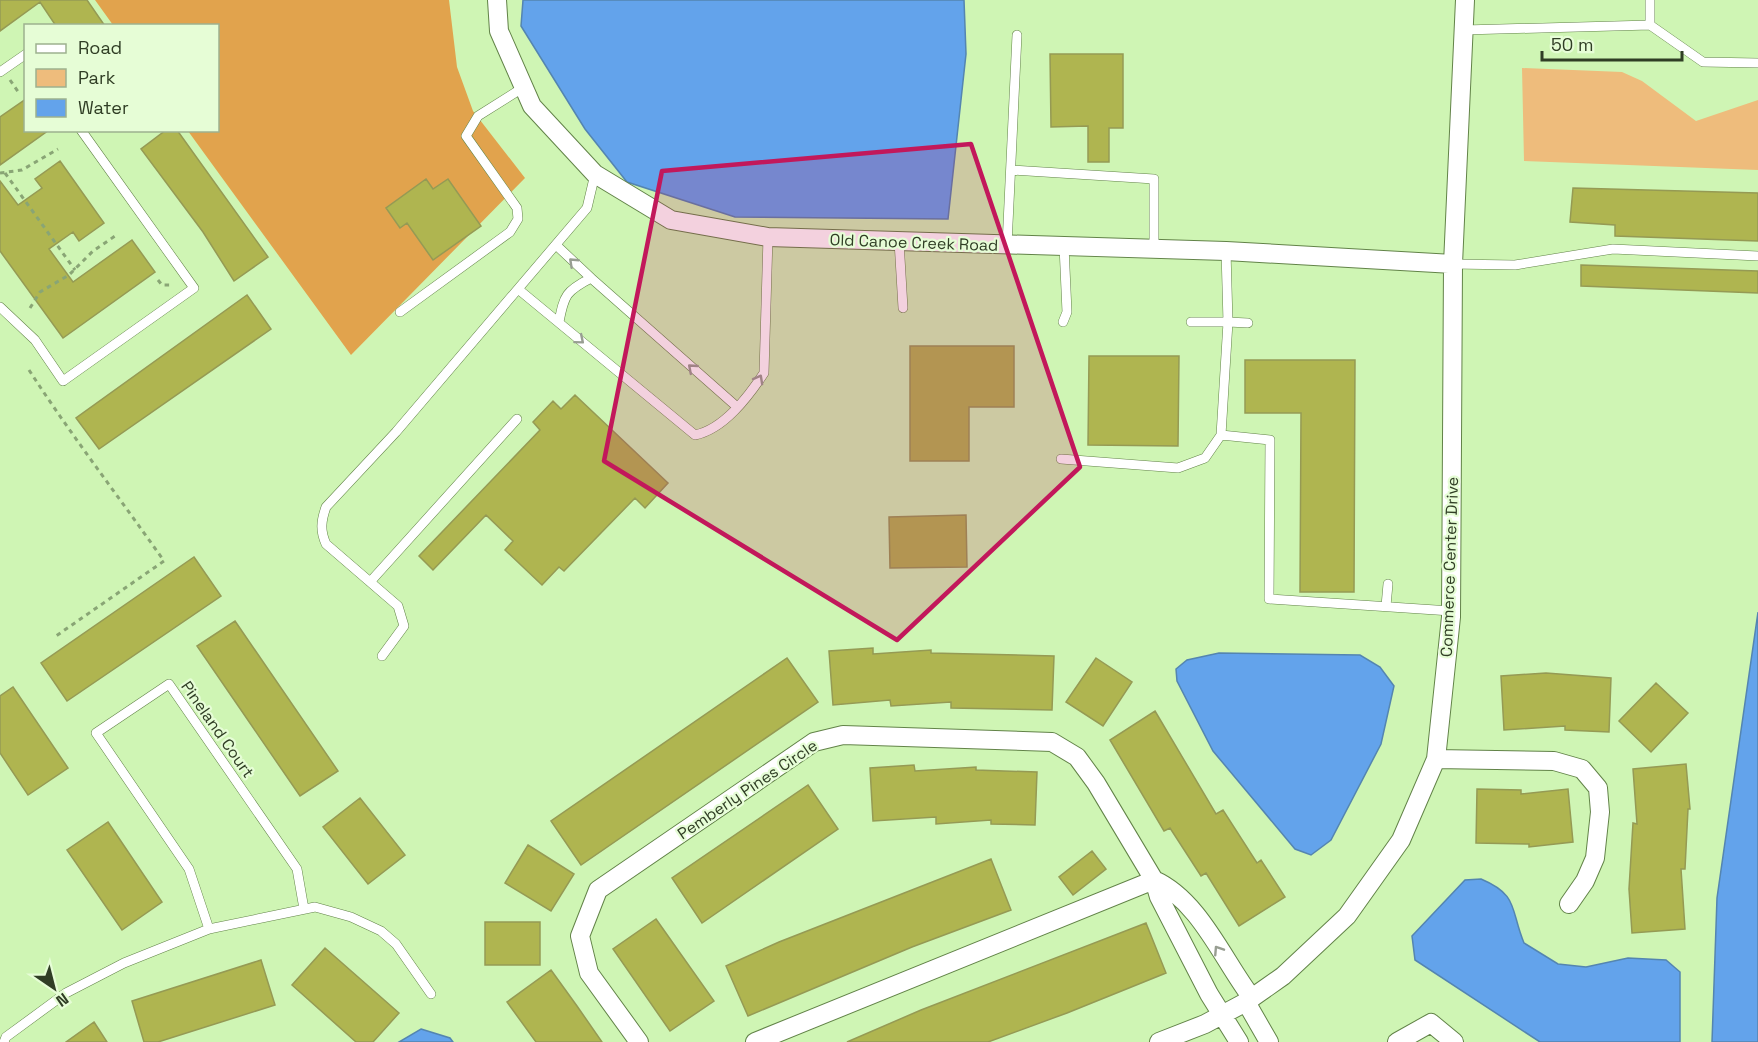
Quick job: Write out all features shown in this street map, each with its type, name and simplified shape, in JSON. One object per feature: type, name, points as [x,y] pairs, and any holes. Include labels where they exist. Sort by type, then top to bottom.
[{"type":"street","name":"Old Canoe Creek Road","points":[[497,0],[499,31],[532,106],[595,174],[671,219],[768,237],[1226,251],[1452,264]]},
{"type":"street","name":"Commerce Center Drive","points":[[1159,1042],[1222,1016],[1249,1000],[1283,976],[1347,916],[1401,840],[1436,759],[1451,611],[1452,264],[1465,0]]},
{"type":"street","name":"Pemberly Pines Circle","points":[[639,1042],[589,974],[580,936],[598,890],[813,741],[843,735],[1052,742],[1077,757],[1096,783],[1154,880],[1159,897],[1222,1016],[1239,1042]]},
{"type":"street","points":[[1436,759],[1554,761],[1582,769],[1598,788],[1600,812],[1595,858],[1585,881],[1569,904]]},
{"type":"street","points":[[755,1042],[1154,880]]},
{"type":"street","name":"Pemberly Pines Circle","points":[[1154,880],[1171,888],[1197,918],[1249,1000],[1269,1042]]},
{"type":"street","points":[[1397,1042],[1431,1023],[1454,1042]]},
{"type":"lane","points":[[1650,0],[1650,25]]},
{"type":"lane","points":[[1464,30],[1650,25],[1703,62],[1758,63]]},
{"type":"lane","points":[[1007,245],[1017,35]]},
{"type":"lane","points":[[0,72],[24,55]]},
{"type":"lane","points":[[400,312],[495,244],[510,232],[518,219],[517,208],[466,136],[477,116],[524,87]]},
{"type":"lane","points":[[0,307],[35,339],[63,381],[194,288],[82,132]]},
{"type":"lane","points":[[1011,170],[1154,179],[1155,249]]},
{"type":"lane","points":[[382,656],[404,626],[398,606],[326,544],[322,535],[321,521],[326,507],[396,432],[587,208],[595,174]]},
{"type":"lane","points":[[518,289],[695,435],[711,431],[753,390],[764,373],[768,237]]},
{"type":"lane","points":[[899,241],[903,308]]},
{"type":"lane","points":[[556,245],[736,406]]},
{"type":"lane","points":[[1063,322],[1067,312],[1064,246]]},
{"type":"lane","points":[[1452,264],[1515,265],[1613,249],[1758,256]]},
{"type":"lane","points":[[1061,459],[1178,468],[1206,458],[1221,435],[1228,322],[1226,251]]},
{"type":"lane","points":[[559,322],[564,298],[574,287],[591,278]]},
{"type":"lane","points":[[1191,322],[1248,323]]},
{"type":"lane","points":[[370,582],[518,419]]},
{"type":"lane","points":[[1221,435],[1270,440],[1269,599],[1451,611]]},
{"type":"lane","points":[[1386,606],[1388,584]]},
{"type":"lane","name":"Pineland Court","points":[[210,929],[189,869],[96,734],[169,684],[297,868],[304,909]]},
{"type":"lane","points":[[4,1042],[6,1037],[66,993],[124,963],[210,929],[315,907],[351,917],[381,930],[396,944],[432,994]]},
{"type":"path","points":[[9,79],[19,93]]},
{"type":"path","points":[[58,149],[22,170],[2,173],[75,270]]},
{"type":"path","points":[[30,308],[40,292],[75,270],[93,251],[118,234]]},
{"type":"path","points":[[158,280],[162,285],[171,285]]},
{"type":"path","points":[[29,370],[62,421],[85,449],[164,561],[56,636]]},
{"type":"highlighted area","points":[[971,144],[1080,467],[897,640],[604,461],[662,171]]},
{"type":"green space","points":[[1522,68],[1622,72],[1642,81],[1696,121],[1758,100],[1758,170],[1524,161]]},
{"type":"shaded area","points":[[95,0],[449,0],[457,67],[473,111],[525,178],[351,355],[189,132],[219,132],[219,24],[112,24]]},
{"type":"water","points":[[523,0],[964,0],[966,54],[948,219],[735,217],[627,182],[585,129],[521,26]]},
{"type":"water","points":[[1758,612],[1758,1042],[1712,1042],[1717,898]]},
{"type":"water","points":[[1219,653],[1360,655],[1380,667],[1394,686],[1381,744],[1331,840],[1311,855],[1295,849],[1213,751],[1177,681],[1176,669],[1187,660]]},
{"type":"water","points":[[1481,879],[1508,897],[1524,943],[1558,964],[1586,967],[1628,958],[1666,960],[1680,972],[1680,1042],[1540,1042],[1415,960],[1412,936],[1465,880]]},
{"type":"water","points":[[421,1029],[450,1038],[453,1042],[399,1042]]},
{"type":"building","points":[[0,0],[87,0],[104,24],[55,24],[40,2],[0,31]]},
{"type":"building","points":[[1050,54],[1123,54],[1123,128],[1109,128],[1109,162],[1088,162],[1088,126],[1051,127]]},
{"type":"building","points":[[24,100],[24,132],[46,132],[0,165],[0,117]]},
{"type":"building","points":[[163,132],[178,132],[268,257],[234,281],[203,232],[141,149]]},
{"type":"building","points":[[60,161],[104,223],[79,241],[73,232],[49,249],[73,282],[132,240],[155,272],[63,338],[0,251],[0,181],[18,205],[42,188],[35,179]]},
{"type":"building","points":[[426,179],[433,189],[448,179],[481,226],[433,260],[407,223],[400,228],[386,208]]},
{"type":"building","points":[[1573,188],[1758,193],[1758,241],[1615,236],[1615,225],[1570,222]]},
{"type":"building","points":[[1581,265],[1758,271],[1758,293],[1581,286]]},
{"type":"building","points":[[247,295],[271,329],[99,449],[76,418]]},
{"type":"building","points":[[910,346],[1014,346],[1014,407],[969,407],[969,461],[910,461]]},
{"type":"building","points":[[1089,356],[1179,356],[1178,446],[1088,445]]},
{"type":"building","points":[[1245,360],[1355,360],[1354,592],[1300,592],[1301,413],[1245,413]]},
{"type":"building","points":[[575,395],[668,483],[645,508],[635,498],[564,571],[559,567],[542,585],[505,550],[513,541],[486,515],[433,570],[419,556],[540,430],[533,422],[553,401],[561,409]]},
{"type":"building","points":[[966,515],[967,567],[890,568],[889,517]]},
{"type":"building","points":[[194,557],[221,596],[67,701],[41,663]]},
{"type":"building","points":[[235,621],[338,771],[300,796],[197,646]]},
{"type":"building","points":[[873,648],[873,654],[931,650],[931,653],[1054,656],[1052,710],[951,708],[951,702],[891,706],[890,700],[833,705],[829,651]]},
{"type":"building","points":[[787,658],[818,702],[581,865],[551,821]]},
{"type":"building","points":[[1096,658],[1132,682],[1103,726],[1066,702]]},
{"type":"building","points":[[1546,673],[1611,678],[1609,732],[1565,730],[1565,726],[1504,730],[1501,676]]},
{"type":"building","points":[[1656,683],[1688,713],[1651,752],[1619,721]]},
{"type":"building","points":[[13,687],[68,768],[28,795],[0,753],[0,696]]},
{"type":"building","points":[[1155,711],[1216,814],[1223,810],[1257,863],[1261,860],[1285,897],[1239,926],[1206,873],[1201,876],[1170,828],[1164,831],[1110,740]]},
{"type":"building","points":[[1686,764],[1690,809],[1688,809],[1685,869],[1681,869],[1685,929],[1632,933],[1629,889],[1633,823],[1637,824],[1633,769]]},
{"type":"building","points":[[914,765],[915,771],[976,767],[976,770],[1037,772],[1035,825],[991,824],[991,820],[936,824],[936,817],[873,821],[870,768]]},
{"type":"building","points":[[808,785],[838,829],[702,923],[672,878]]},
{"type":"building","points":[[1477,789],[1521,790],[1521,794],[1568,789],[1573,842],[1529,847],[1529,844],[1476,843]]},
{"type":"building","points":[[360,798],[405,855],[368,884],[323,827]]},
{"type":"building","points":[[108,822],[162,902],[122,930],[67,850]]},
{"type":"building","points":[[528,845],[574,874],[551,911],[505,883]]},
{"type":"building","points":[[1092,851],[1106,869],[1073,895],[1059,877]]},
{"type":"building","points":[[991,859],[1011,910],[912,947],[748,1016],[726,966],[779,942]]},
{"type":"building","points":[[656,919],[714,1001],[670,1031],[613,949]]},
{"type":"building","points":[[485,922],[540,922],[540,965],[485,965]]},
{"type":"building","points":[[1146,923],[1166,973],[1067,1013],[988,1042],[847,1042],[921,1010]]},
{"type":"building","points":[[325,948],[399,1013],[373,1042],[356,1042],[292,985]]},
{"type":"building","points":[[261,960],[275,1005],[158,1042],[144,1042],[132,1001]]},
{"type":"building","points":[[551,970],[602,1042],[536,1042],[507,1002]]},
{"type":"building","points":[[94,1022],[107,1042],[66,1042]]}]
